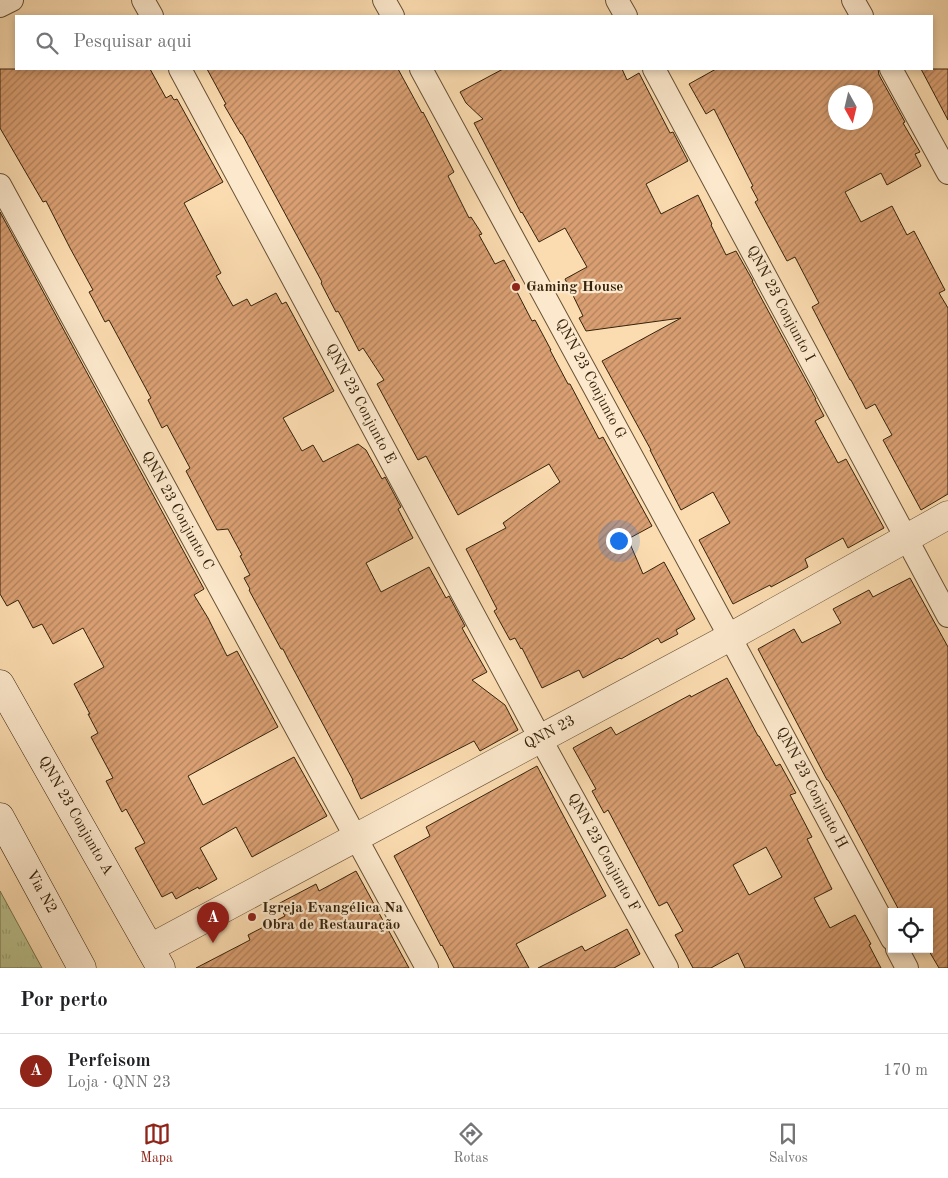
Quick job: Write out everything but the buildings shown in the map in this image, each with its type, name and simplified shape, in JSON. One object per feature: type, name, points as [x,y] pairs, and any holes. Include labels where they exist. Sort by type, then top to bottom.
[{"type":"street","points":[[0,6],[12,0]]},
{"type":"street","points":[[143,0],[151,15]]},
{"type":"street","points":[[384,0],[392,15]]},
{"type":"street","points":[[617,0],[625,15]]},
{"type":"street","points":[[854,0],[862,15]]},
{"type":"street","name":"QNN 23 Conjunto E","points":[[181,70],[540,738]]},
{"type":"street","name":"QNN 23 Conjunto G","points":[[423,70],[730,637]]},
{"type":"street","name":"QNN 23 Conjunto I","points":[[655,70],[948,616]]},
{"type":"street","points":[[892,70],[948,173]]},
{"type":"street","name":"QNN 23 Conjunto C","points":[[0,185],[427,968]]},
{"type":"street","name":"QNN 23","points":[[155,958],[355,837],[730,637],[948,515]]},
{"type":"street","name":"QNN 23 Conjunto H","points":[[730,637],[888,932]]},
{"type":"street","name":"QNN 23 Conjunto A","points":[[0,684],[155,958]]},
{"type":"street","name":"QNN 23 Conjunto F","points":[[540,738],[667,968]]},
{"type":"street","name":"Via N2","points":[[0,817],[82,968]]},
{"type":"street","points":[[899,953],[907,968]]},
{"type":"green space","points":[[0,891],[42,968],[0,968]]},
{"type":"place","name":"Gaming House","points":[[516,287]]},
{"type":"place","name":"Igreja Evangélica Na Obra de Restauração","points":[[252,917]]},
{"type":"place","name":"Perfeisom","points":[[213,943]]}]
